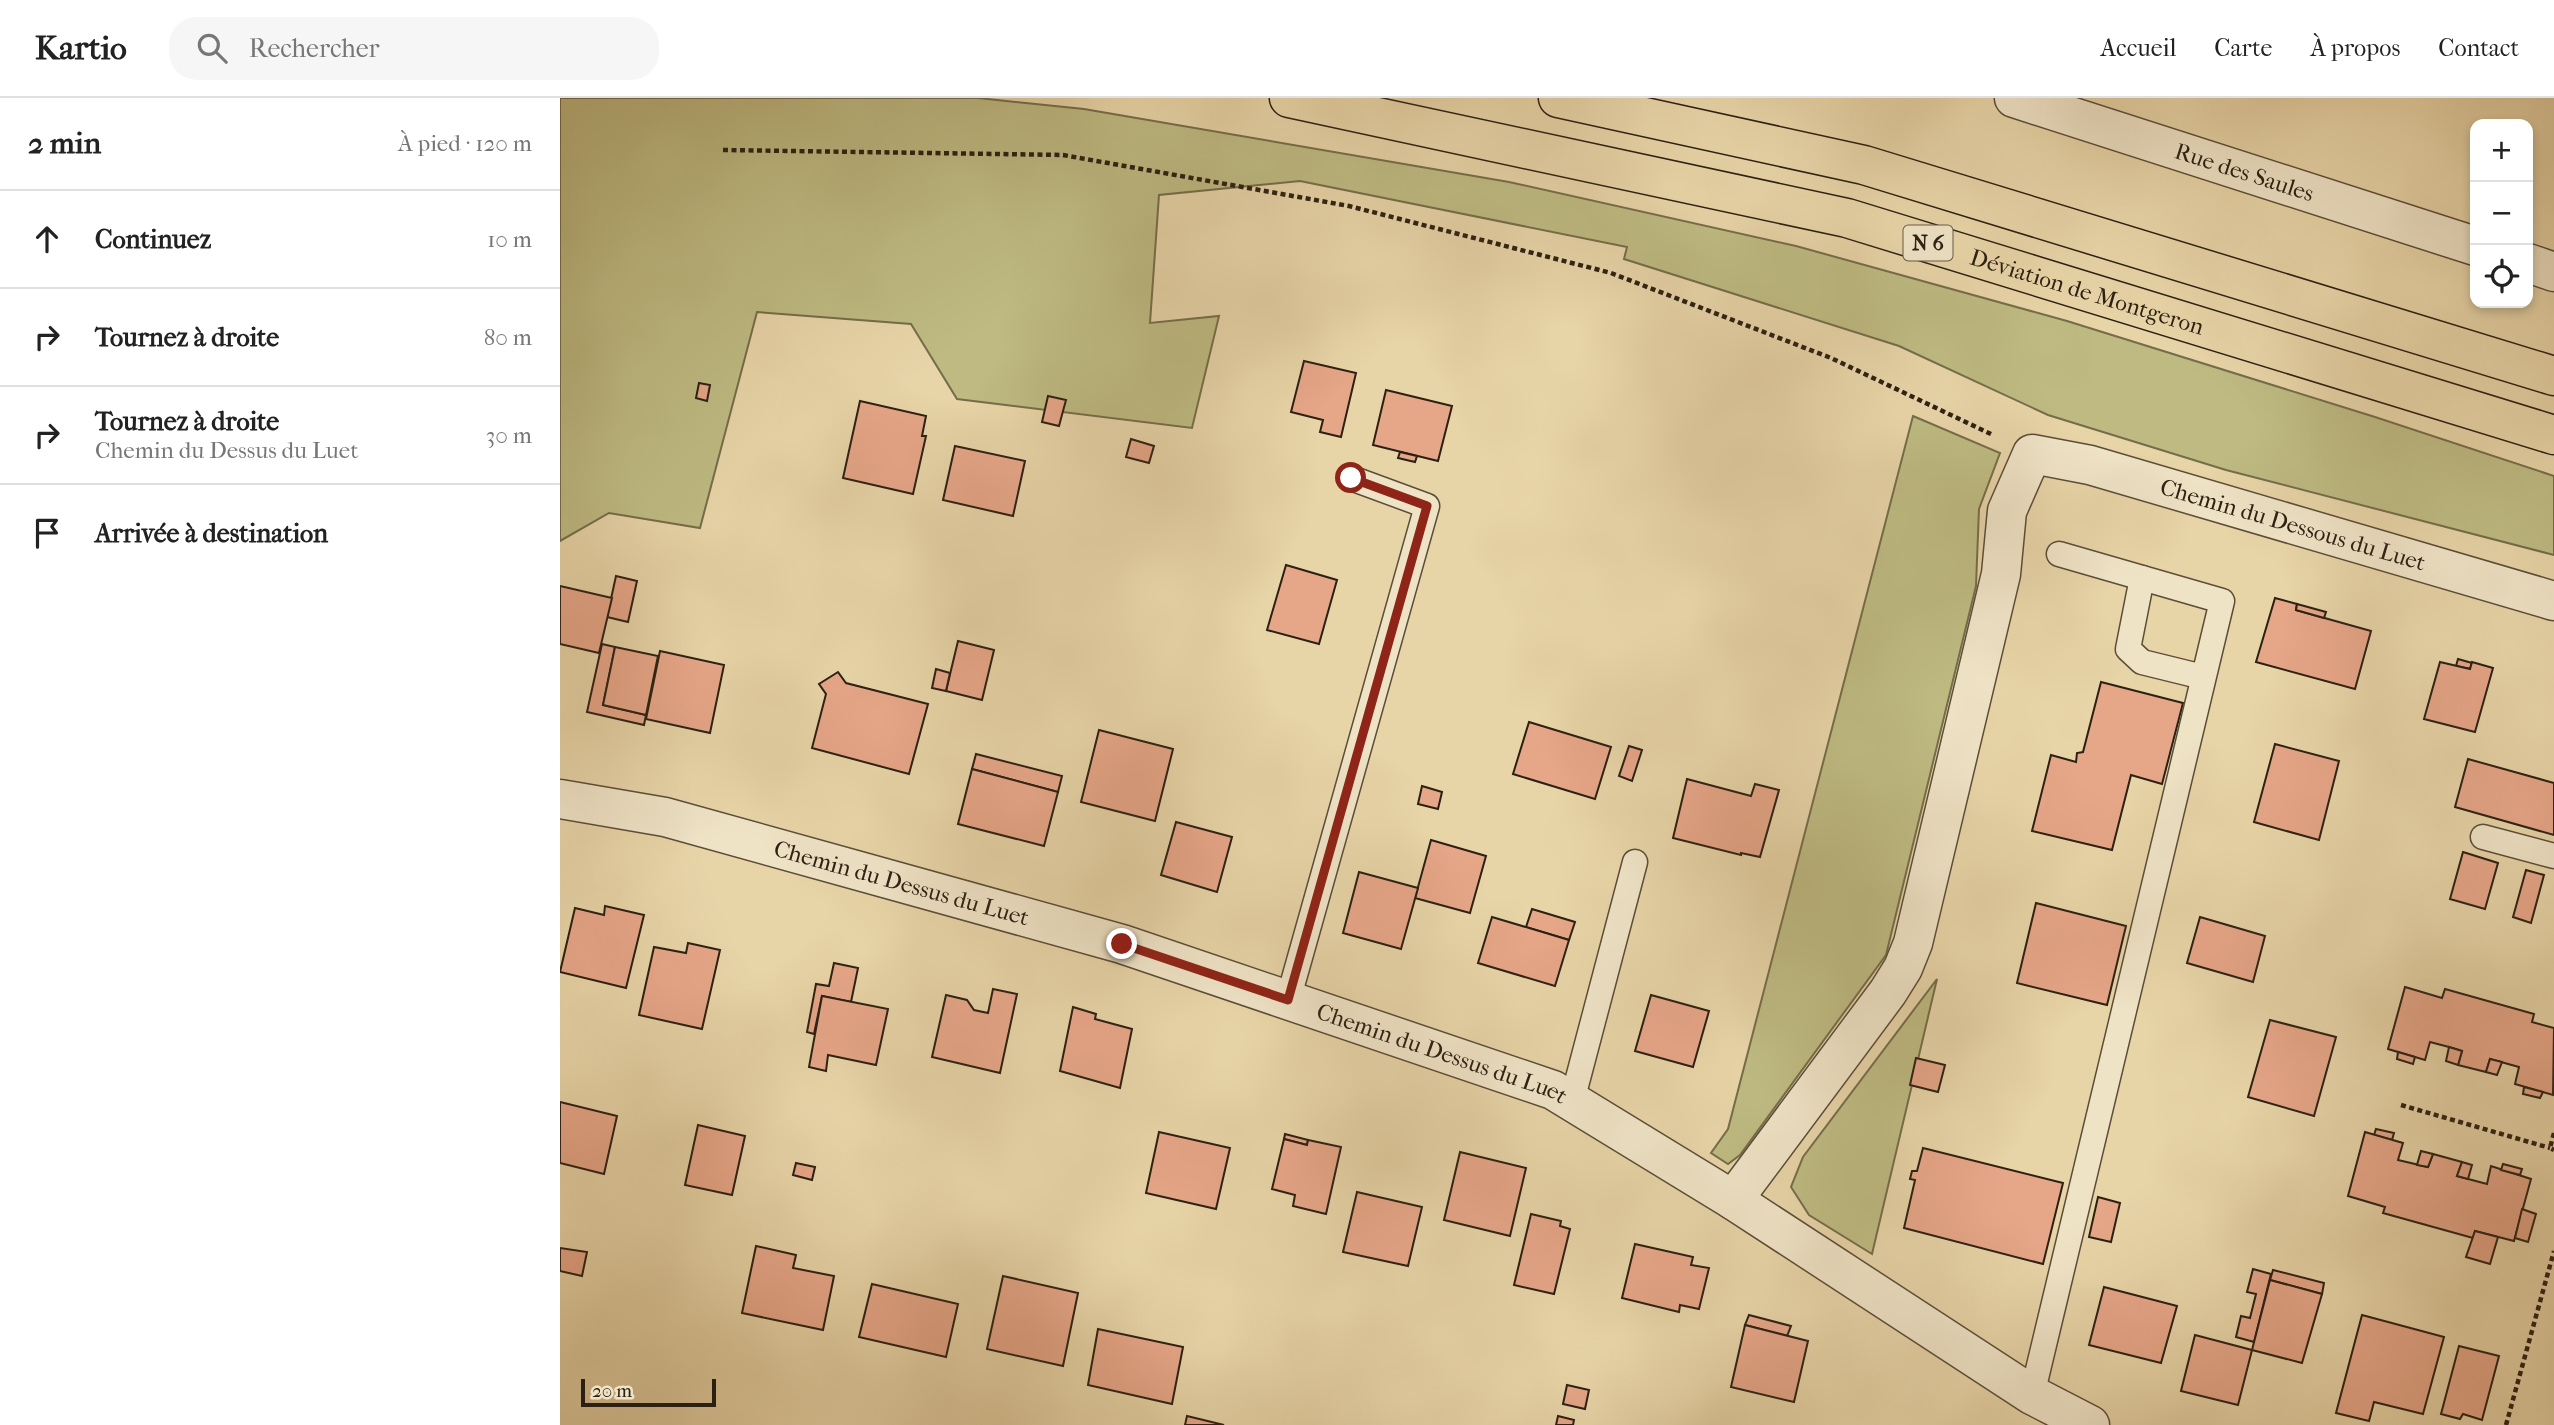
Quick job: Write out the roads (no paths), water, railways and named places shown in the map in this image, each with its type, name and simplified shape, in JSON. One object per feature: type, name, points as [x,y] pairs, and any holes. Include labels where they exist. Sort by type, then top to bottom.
[{"type":"main road","name":"Déviation de Montgeron","points":[[1289,98],[1847,219],[2554,435]]},
{"type":"main road","name":"N 6","points":[[1558,98],[1864,165],[2554,376]]},
{"type":"street","name":"Rue des Saules","points":[[2014,98],[2472,245]]},
{"type":"street","points":[[2533,265],[2554,272]]},
{"type":"street","name":"Chemin du Dessous du Luet","points":[[1733,1200],[1903,968],[1913,943],[2001,575],[2007,511],[2032,454],[2090,465],[2554,601]]},
{"type":"street","name":"Chemin du Dessus du Luet","points":[[560,799],[665,817],[1122,944],[1553,1090],[1733,1200],[2032,1395],[2090,1425]]},
{"type":"lane","points":[[1288,1000],[1427,506],[1351,478]]},
{"type":"lane","points":[[2032,1395],[2222,601],[2059,554]]},
{"type":"lane","points":[[2142,578],[2128,649],[2142,662],[2203,677]]},
{"type":"lane","points":[[2483,836],[2554,856]]},
{"type":"lane","points":[[1572,1101],[1635,862]]}]
